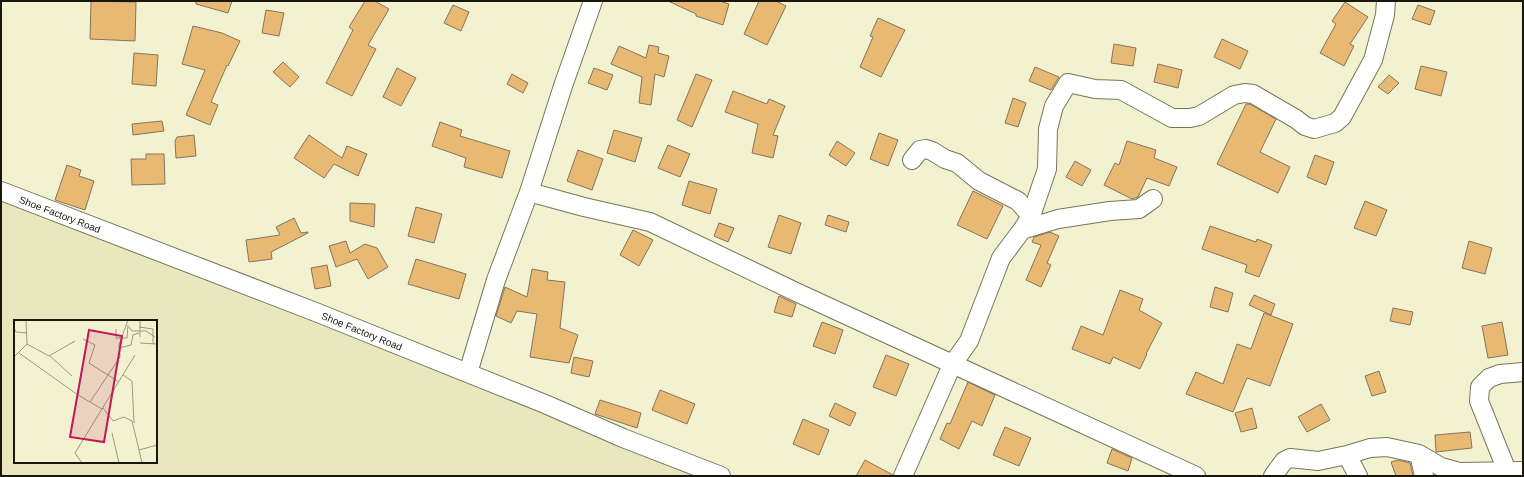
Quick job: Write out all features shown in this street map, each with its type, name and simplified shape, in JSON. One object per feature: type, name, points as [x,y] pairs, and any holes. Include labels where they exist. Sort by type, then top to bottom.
[{"type":"street","points":[[468,373],[496,280],[528,192],[562,86],[593,1]]},
{"type":"street","points":[[903,476],[952,365],[969,341],[1001,258],[1027,223],[1047,169],[1048,129],[1054,106],[1068,83],[1095,89],[1121,90],[1172,118],[1190,118],[1200,116],[1234,95],[1250,93],[1296,119],[1305,126],[1314,129],[1327,126],[1335,123],[1342,117],[1373,60],[1385,15],[1386,1]]},
{"type":"street","points":[[912,160],[920,150],[926,149],[945,159],[957,163],[979,181],[1018,201],[1027,223]]},
{"type":"street","name":"Shoe Factory Road","points":[[1,191],[468,373],[546,404],[623,438],[721,476]]},
{"type":"street","points":[[528,192],[650,222],[952,365],[1196,476]]},
{"type":"street","points":[[1027,223],[1110,211],[1139,209],[1153,199]]},
{"type":"street","points":[[1273,476],[1284,461],[1290,458],[1318,461],[1347,455],[1370,448],[1387,447],[1419,454],[1441,467],[1459,472],[1512,473],[1479,401],[1480,386],[1489,378],[1500,374],[1523,372]]},
{"type":"street","points":[[1419,454],[1424,476]]},
{"type":"street","points":[[1347,455],[1358,476]]},
{"type":"shaded area","points":[[1,194],[719,476],[1,476]]},
{"type":"building","points":[[91,1],[136,2],[135,41],[90,39]]},
{"type":"building","points":[[196,1],[232,1],[228,13],[196,4]]},
{"type":"building","points":[[365,1],[375,1],[389,9],[368,45],[376,49],[352,96],[326,83],[353,30],[349,27]]},
{"type":"building","points":[[668,1],[720,1],[729,4],[723,25],[696,16],[696,14]]},
{"type":"building","points":[[759,1],[776,1],[786,6],[767,45],[744,34]]},
{"type":"building","points":[[1345,2],[1368,17],[1350,44],[1354,46],[1344,66],[1320,53],[1336,24],[1332,21]]},
{"type":"building","points":[[453,5],[469,12],[461,31],[444,23]]},
{"type":"building","points":[[1418,5],[1435,11],[1430,25],[1412,19]]},
{"type":"building","points":[[266,10],[284,13],[279,36],[262,33]]},
{"type":"building","points":[[878,18],[905,30],[881,77],[860,67],[873,37],[870,36]]},
{"type":"building","points":[[193,26],[222,33],[240,41],[228,66],[227,65],[211,102],[218,105],[210,125],[186,115],[205,70],[182,64]]},
{"type":"building","points":[[1222,39],[1248,51],[1240,69],[1214,57]]},
{"type":"building","points":[[1114,44],[1136,48],[1133,66],[1111,63]]},
{"type":"building","points":[[649,45],[659,47],[658,53],[669,56],[664,77],[655,74],[651,105],[639,103],[642,77],[611,64],[619,46],[646,58]]},
{"type":"building","points":[[134,53],[158,55],[156,86],[132,84]]},
{"type":"building","points":[[283,62],[299,77],[290,87],[273,72]]},
{"type":"building","points":[[1158,64],[1182,70],[1178,88],[1154,82]]},
{"type":"building","points":[[1421,66],[1447,72],[1441,96],[1415,89]]},
{"type":"building","points":[[1035,67],[1059,77],[1051,90],[1029,81]]},
{"type":"building","points":[[397,68],[416,78],[401,106],[383,97]]},
{"type":"building","points":[[594,68],[613,75],[607,90],[588,83]]},
{"type":"building","points":[[512,74],[528,83],[523,93],[507,84]]},
{"type":"building","points":[[696,74],[712,80],[692,127],[677,120]]},
{"type":"building","points":[[1389,75],[1399,83],[1388,94],[1378,87]]},
{"type":"building","points":[[733,91],[767,104],[769,99],[785,106],[773,135],[778,136],[773,158],[752,153],[758,124],[725,112]]},
{"type":"building","points":[[1013,98],[1026,103],[1018,127],[1005,123]]},
{"type":"building","points":[[1246,104],[1250,104],[1276,119],[1260,152],[1290,167],[1278,193],[1217,164]]},
{"type":"building","points":[[162,121],[164,131],[133,135],[132,124]]},
{"type":"building","points":[[440,122],[462,130],[460,136],[510,151],[502,178],[464,167],[466,158],[432,146]]},
{"type":"building","points":[[614,130],[642,138],[635,162],[607,153]]},
{"type":"building","points":[[879,133],[898,140],[888,166],[870,159]]},
{"type":"building","points":[[194,135],[196,156],[176,158],[175,141],[177,137]]},
{"type":"building","points":[[309,135],[342,158],[347,146],[367,154],[358,176],[334,164],[324,178],[294,158]]},
{"type":"building","points":[[837,141],[855,153],[846,166],[829,155]]},
{"type":"building","points":[[1127,141],[1156,150],[1154,158],[1177,167],[1169,186],[1147,178],[1138,197],[1132,199],[1104,185],[1115,163],[1119,165]]},
{"type":"building","points":[[668,145],[690,154],[680,177],[658,168]]},
{"type":"building","points":[[578,150],[603,159],[592,190],[567,181]]},
{"type":"building","points":[[146,154],[164,154],[165,184],[132,185],[131,159],[146,159]]},
{"type":"building","points":[[1315,155],[1334,162],[1326,185],[1307,177]]},
{"type":"building","points":[[1075,161],[1091,170],[1082,186],[1066,177]]},
{"type":"building","points":[[67,165],[81,170],[79,176],[94,181],[85,210],[55,200]]},
{"type":"building","points":[[689,181],[717,189],[710,214],[682,205]]},
{"type":"building","points":[[973,191],[1003,206],[987,239],[957,225]]},
{"type":"building","points":[[1365,201],[1387,210],[1376,236],[1354,228]]},
{"type":"building","points":[[350,203],[375,204],[374,227],[350,221]]},
{"type":"building","points":[[416,207],[442,214],[434,243],[408,236]]},
{"type":"building","points":[[779,215],[801,223],[791,254],[768,247]]},
{"type":"building","points":[[828,215],[849,222],[846,232],[825,225]]},
{"type":"building","points":[[294,218],[301,233],[308,233],[271,252],[272,259],[249,262],[246,240],[280,235],[276,227]]},
{"type":"building","points":[[719,223],[734,228],[728,242],[714,236]]},
{"type":"building","points":[[1210,226],[1256,242],[1257,239],[1272,245],[1259,277],[1245,272],[1247,265],[1202,249]]},
{"type":"building","points":[[633,230],[653,240],[639,266],[620,255]]},
{"type":"building","points":[[1050,232],[1059,236],[1047,263],[1051,265],[1041,287],[1026,280],[1041,245],[1032,242],[1034,237]]},
{"type":"building","points":[[346,241],[350,253],[365,244],[377,248],[388,267],[368,279],[357,259],[336,267],[329,246]]},
{"type":"building","points":[[1469,241],[1492,248],[1485,274],[1462,268]]},
{"type":"building","points":[[416,259],[466,274],[459,299],[408,284]]},
{"type":"building","points":[[327,265],[331,286],[315,289],[311,268]]},
{"type":"building","points":[[532,269],[548,272],[547,280],[565,282],[560,328],[578,335],[569,363],[530,357],[537,314],[517,311],[511,323],[496,316],[505,287],[527,297]]},
{"type":"building","points":[[1215,287],[1233,293],[1228,312],[1210,307]]},
{"type":"building","points":[[1120,290],[1143,299],[1139,310],[1162,323],[1140,369],[1113,357],[1110,364],[1072,349],[1081,326],[1103,335]]},
{"type":"building","points":[[1254,295],[1275,304],[1271,315],[1249,305]]},
{"type":"building","points":[[779,296],[796,304],[792,317],[774,312]]},
{"type":"building","points":[[1393,308],[1413,312],[1410,325],[1390,321]]},
{"type":"building","points":[[1264,313],[1293,324],[1270,386],[1247,378],[1233,412],[1186,394],[1196,372],[1223,384],[1237,344],[1251,349]]},
{"type":"building","points":[[822,322],[843,330],[835,354],[813,346]]},
{"type":"building","points":[[1502,322],[1508,355],[1488,358],[1482,326]]},
{"type":"building","points":[[886,355],[909,364],[896,396],[873,387]]},
{"type":"building","points":[[574,357],[593,361],[589,377],[571,373]]},
{"type":"building","points":[[1379,371],[1386,392],[1372,396],[1365,376]]},
{"type":"building","points":[[968,382],[995,395],[982,426],[972,421],[959,449],[940,439],[947,423],[950,424]]},
{"type":"building","points":[[660,390],[695,404],[687,424],[652,410]]},
{"type":"building","points":[[600,400],[641,413],[637,428],[595,414]]},
{"type":"building","points":[[835,403],[856,413],[850,426],[829,416]]},
{"type":"building","points":[[1321,404],[1330,420],[1307,432],[1298,417]]},
{"type":"building","points":[[1252,408],[1257,428],[1241,432],[1235,413]]},
{"type":"building","points":[[803,419],[829,430],[819,455],[793,444]]},
{"type":"building","points":[[1005,427],[1031,438],[1019,466],[993,455]]},
{"type":"building","points":[[1470,432],[1472,448],[1436,452],[1435,435]]},
{"type":"building","points":[[1112,449],[1132,458],[1128,471],[1107,463]]},
{"type":"building","points":[[865,460],[893,475],[893,476],[856,476]]},
{"type":"building","points":[[1398,460],[1410,463],[1413,476],[1396,476],[1391,462]]}]
